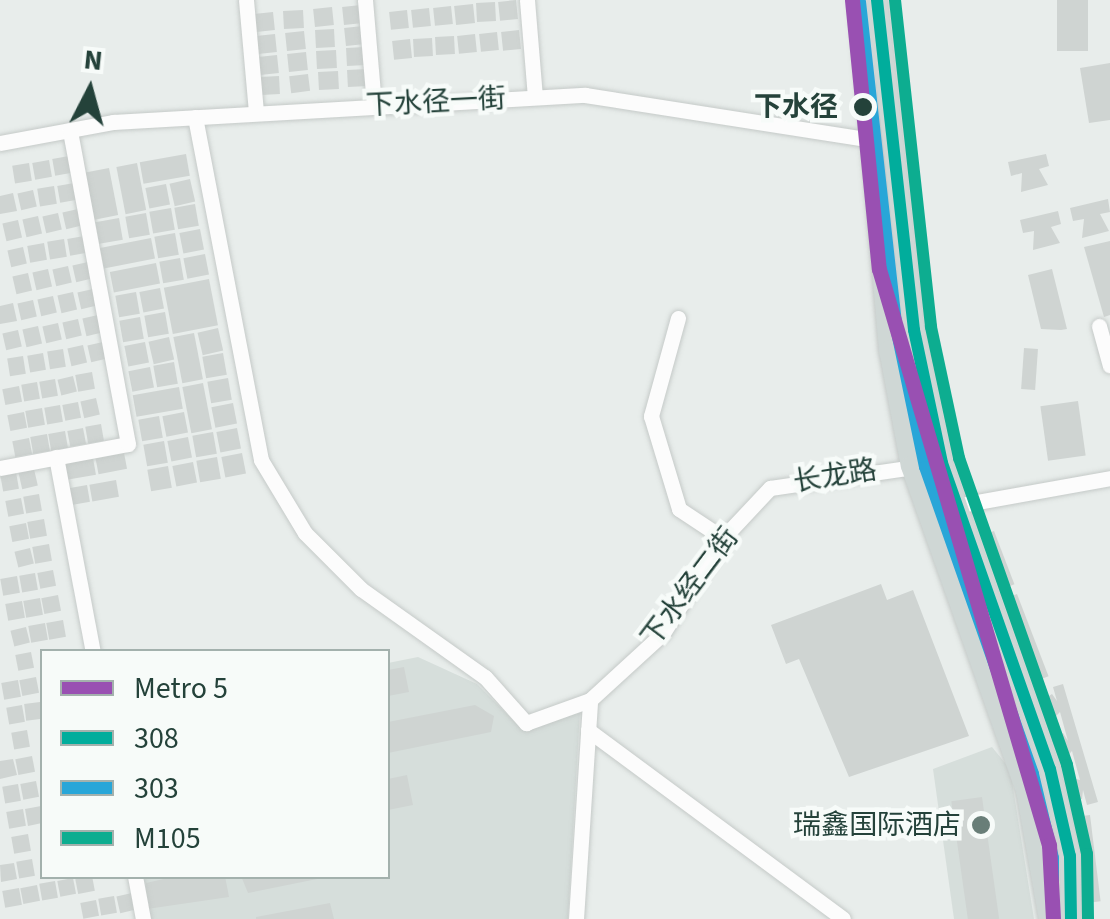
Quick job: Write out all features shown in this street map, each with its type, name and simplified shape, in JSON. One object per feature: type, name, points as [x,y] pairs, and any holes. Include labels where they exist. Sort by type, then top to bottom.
[{"type":"main road","points":[[859,0],[889,350],[911,466],[1026,790],[1048,919]]},
{"type":"main road","points":[[877,0],[899,251],[942,462],[1050,769],[1070,856],[1072,919]]},
{"type":"street","points":[[246,0],[256,112]]},
{"type":"street","points":[[365,0],[374,104]]},
{"type":"street","points":[[526,0],[535,97]]},
{"type":"street","name":"下水径一街","points":[[0,143],[70,130],[195,116],[585,95],[871,140]]},
{"type":"street","name":"下水经二街","points":[[195,116],[260,460],[305,532],[361,589],[495,688],[526,723],[590,700],[664,633],[723,538],[741,519]]},
{"type":"street","points":[[0,468],[128,444],[70,130]]},
{"type":"street","points":[[678,318],[651,416],[679,508],[723,538]]},
{"type":"street","points":[[1099,326],[1110,366]]},
{"type":"street","points":[[56,458],[91,649]]},
{"type":"street","name":"长龙路","points":[[741,519],[770,488],[942,462]]},
{"type":"street","points":[[927,511],[956,502],[1110,478]]},
{"type":"street","points":[[576,919],[590,700]]},
{"type":"street","points":[[588,730],[843,919]]},
{"type":"street","points":[[135,879],[142,919]]},
{"type":"shaded area","points":[[418,657],[477,684],[524,731],[580,711],[568,919],[144,919],[136,879],[390,879],[390,663]]},
{"type":"shaded area","name":"瑞鑫国际酒店","points":[[992,747],[1010,769],[1034,919],[954,919],[933,769]]},
{"type":"building","points":[[516,0],[518,19],[500,21],[498,2]]},
{"type":"building","points":[[1057,0],[1088,0],[1088,51],[1057,51]]},
{"type":"building","points":[[495,2],[496,21],[477,22],[476,3]]},
{"type":"building","points":[[473,4],[475,23],[456,25],[454,6]]},
{"type":"building","points":[[361,5],[363,23],[344,25],[342,7]]},
{"type":"building","points":[[451,6],[453,24],[435,26],[433,8]]},
{"type":"building","points":[[332,7],[334,25],[315,27],[313,9]]},
{"type":"building","points":[[429,8],[431,26],[413,28],[411,10]]},
{"type":"building","points":[[303,10],[304,28],[284,29],[283,11]]},
{"type":"building","points":[[407,10],[409,28],[391,30],[389,12]]},
{"type":"building","points":[[273,12],[275,30],[256,32],[254,14]]},
{"type":"building","points":[[363,26],[365,44],[346,46],[344,28]]},
{"type":"building","points":[[334,29],[335,47],[316,48],[315,30]]},
{"type":"building","points":[[519,30],[521,49],[503,51],[501,32]]},
{"type":"building","points":[[304,31],[306,49],[287,51],[285,33]]},
{"type":"building","points":[[497,32],[499,50],[481,52],[479,34]]},
{"type":"building","points":[[275,34],[277,52],[258,54],[256,36]]},
{"type":"building","points":[[475,34],[477,52],[459,54],[457,36]]},
{"type":"building","points":[[454,36],[455,54],[436,55],[435,37]]},
{"type":"building","points":[[432,38],[433,56],[414,57],[413,39]]},
{"type":"building","points":[[410,39],[412,58],[394,60],[392,41]]},
{"type":"building","points":[[365,47],[366,65],[347,66],[346,48]]},
{"type":"building","points":[[336,50],[337,68],[317,69],[316,51]]},
{"type":"building","points":[[306,52],[308,70],[289,72],[287,54]]},
{"type":"building","points":[[277,55],[279,73],[260,75],[258,57]]},
{"type":"building","points":[[1110,63],[1110,120],[1089,123],[1080,68]]},
{"type":"building","points":[[367,69],[368,86],[348,87],[347,70]]},
{"type":"building","points":[[338,71],[339,89],[319,90],[318,72]]},
{"type":"building","points":[[308,74],[310,91],[291,93],[289,76]]},
{"type":"building","points":[[279,76],[280,94],[261,95],[260,77]]},
{"type":"building","points":[[186,154],[190,176],[144,184],[140,162]]},
{"type":"building","points":[[1046,154],[1049,166],[1039,169],[1048,185],[1021,192],[1022,173],[1011,176],[1008,162]]},
{"type":"building","points":[[69,156],[72,173],[55,176],[52,159]]},
{"type":"building","points":[[49,160],[52,177],[35,180],[32,163]]},
{"type":"building","points":[[29,163],[32,181],[15,183],[12,166]]},
{"type":"building","points":[[137,163],[146,210],[126,214],[116,167]]},
{"type":"building","points":[[109,168],[118,215],[95,220],[85,173]]},
{"type":"building","points":[[190,179],[195,201],[175,206],[170,184]]},
{"type":"building","points":[[74,183],[77,200],[60,203],[57,186]]},
{"type":"building","points":[[166,184],[170,205],[149,209],[145,188]]},
{"type":"building","points":[[54,186],[57,204],[40,206],[37,189]]},
{"type":"building","points":[[33,190],[37,207],[21,210],[17,194]]},
{"type":"building","points":[[13,193],[17,211],[0,214],[0,196]]},
{"type":"building","points":[[1108,199],[1110,212],[1100,214],[1109,231],[1082,238],[1084,219],[1073,221],[1070,208]]},
{"type":"building","points":[[195,204],[199,226],[178,229],[174,208]]},
{"type":"building","points":[[171,208],[175,230],[153,233],[149,212]]},
{"type":"building","points":[[78,209],[82,226],[66,229],[62,213]]},
{"type":"building","points":[[1058,211],[1061,224],[1051,227],[1060,243],[1033,250],[1034,231],[1023,233],[1020,220]]},
{"type":"building","points":[[58,213],[62,230],[46,233],[42,217]]},
{"type":"building","points":[[146,213],[150,235],[129,238],[125,217]]},
{"type":"building","points":[[38,216],[42,234],[26,237],[22,220]]},
{"type":"building","points":[[119,218],[123,240],[99,244],[95,222]]},
{"type":"building","points":[[18,220],[22,238],[6,241],[2,224]]},
{"type":"building","points":[[200,229],[204,250],[183,254],[179,233]]},
{"type":"building","points":[[175,233],[179,255],[158,258],[154,237]]},
{"type":"building","points":[[84,236],[87,253],[70,256],[67,239]]},
{"type":"building","points":[[151,238],[155,259],[104,269],[100,248]]},
{"type":"building","points":[[64,239],[67,257],[50,259],[47,242]]},
{"type":"building","points":[[1110,241],[1110,315],[1104,317],[1084,247]]},
{"type":"building","points":[[44,243],[47,260],[30,263],[27,246]]},
{"type":"building","points":[[23,247],[27,264],[11,267],[7,251]]},
{"type":"building","points":[[205,254],[209,275],[187,279],[183,258]]},
{"type":"building","points":[[180,258],[184,280],[163,283],[159,262]]},
{"type":"building","points":[[88,262],[92,279],[76,282],[72,266]]},
{"type":"building","points":[[156,263],[160,284],[114,293],[110,272]]},
{"type":"building","points":[[68,266],[72,283],[56,286],[52,270]]},
{"type":"building","points":[[48,269],[52,287],[36,290],[32,273]]},
{"type":"building","points":[[1052,269],[1067,329],[1041,329],[1028,275]]},
{"type":"building","points":[[28,273],[32,291],[16,294],[12,277]]},
{"type":"building","points":[[209,279],[218,325],[173,334],[164,288]]},
{"type":"building","points":[[160,288],[164,309],[143,313],[139,292]]},
{"type":"building","points":[[93,289],[97,306],[81,309],[77,293]]},
{"type":"building","points":[[73,292],[77,310],[61,313],[57,296]]},
{"type":"building","points":[[136,292],[140,314],[119,317],[115,296]]},
{"type":"building","points":[[53,296],[57,313],[41,316],[37,300]]},
{"type":"building","points":[[33,300],[37,317],[21,320],[17,304]]},
{"type":"building","points":[[13,303],[17,321],[0,324],[0,306]]},
{"type":"building","points":[[165,312],[169,334],[148,337],[144,316]]},
{"type":"building","points":[[98,315],[102,333],[86,336],[82,319]]},
{"type":"building","points":[[140,317],[144,339],[123,342],[119,321]]},
{"type":"building","points":[[78,319],[82,336],[66,339],[62,323]]},
{"type":"building","points":[[58,323],[62,340],[46,343],[42,327]]},
{"type":"building","points":[[38,326],[42,344],[26,347],[22,330]]},
{"type":"building","points":[[218,328],[223,350],[203,355],[198,333]]},
{"type":"building","points":[[18,330],[22,347],[6,350],[2,334]]},
{"type":"building","points":[[194,333],[203,379],[182,383],[173,337]]},
{"type":"building","points":[[169,337],[174,359],[154,364],[149,342]]},
{"type":"building","points":[[103,342],[107,359],[91,362],[87,346]]},
{"type":"building","points":[[145,342],[149,363],[128,367],[124,346]]},
{"type":"building","points":[[83,345],[87,363],[71,366],[67,349]]},
{"type":"building","points":[[1024,348],[1038,349],[1035,390],[1021,389]]},
{"type":"building","points":[[63,349],[66,367],[50,369],[47,352]]},
{"type":"building","points":[[43,353],[46,370],[30,373],[27,356]]},
{"type":"building","points":[[223,353],[227,375],[206,378],[202,357]]},
{"type":"building","points":[[23,356],[26,374],[10,376],[7,359]]},
{"type":"building","points":[[174,362],[178,384],[157,387],[153,366]]},
{"type":"building","points":[[150,367],[154,388],[132,392],[128,371]]},
{"type":"building","points":[[92,372],[95,389],[78,392],[75,375]]},
{"type":"building","points":[[73,376],[77,392],[61,395],[57,380]]},
{"type":"building","points":[[228,378],[232,400],[211,403],[207,382]]},
{"type":"building","points":[[55,379],[58,396],[42,399],[39,382]]},
{"type":"building","points":[[37,382],[40,399],[24,402],[21,385]]},
{"type":"building","points":[[203,383],[212,429],[191,433],[182,387]]},
{"type":"building","points":[[19,386],[22,402],[5,405],[2,389]]},
{"type":"building","points":[[179,387],[183,409],[137,417],[133,395]]},
{"type":"building","points":[[96,398],[100,415],[84,418],[80,402]]},
{"type":"building","points":[[1078,401],[1086,455],[1048,461],[1040,406]]},
{"type":"building","points":[[78,402],[81,418],[65,421],[62,405]]},
{"type":"building","points":[[233,403],[237,424],[215,428],[211,407]]},
{"type":"building","points":[[60,405],[63,422],[47,425],[44,408]]},
{"type":"building","points":[[42,408],[45,425],[28,428],[25,411]]},
{"type":"building","points":[[24,412],[27,428],[10,431],[7,415]]},
{"type":"building","points":[[184,412],[188,433],[166,437],[162,416]]},
{"type":"building","points":[[159,416],[163,438],[142,441],[138,420]]},
{"type":"building","points":[[101,424],[104,441],[88,444],[85,427]]},
{"type":"building","points":[[83,428],[86,444],[70,447],[67,431]]},
{"type":"building","points":[[237,428],[241,449],[220,453],[216,432]]},
{"type":"building","points":[[65,431],[68,448],[51,451],[48,434]]},
{"type":"building","points":[[213,432],[217,454],[196,457],[192,436]]},
{"type":"building","points":[[47,434],[50,451],[33,454],[30,437]]},
{"type":"building","points":[[188,437],[192,458],[171,462],[167,441]]},
{"type":"building","points":[[29,438],[32,454],[15,457],[12,441]]},
{"type":"building","points":[[164,441],[168,463],[147,466],[143,445]]},
{"type":"building","points":[[124,453],[127,469],[99,474],[96,459]]},
{"type":"building","points":[[242,453],[246,474],[225,478],[221,457]]},
{"type":"building","points":[[217,457],[221,479],[200,482],[196,461]]},
{"type":"building","points":[[93,458],[96,475],[65,480],[62,463]]},
{"type":"building","points":[[193,462],[197,483],[176,487],[172,466]]},
{"type":"building","points":[[168,466],[172,488],[151,491],[147,470]]},
{"type":"building","points":[[34,469],[38,486],[22,489],[18,473]]},
{"type":"building","points":[[16,472],[19,489],[3,492],[0,475]]},
{"type":"building","points":[[116,480],[119,497],[92,501],[89,485]]},
{"type":"building","points":[[87,485],[90,502],[70,505],[67,488]]},
{"type":"building","points":[[39,494],[42,511],[26,514],[23,497]]},
{"type":"building","points":[[21,498],[24,514],[8,517],[5,501]]},
{"type":"building","points":[[44,519],[47,536],[30,539],[27,522]]},
{"type":"building","points":[[26,523],[29,539],[12,542],[9,526]]},
{"type":"building","points":[[994,531],[1014,584],[1001,589],[981,536]]},
{"type":"building","points":[[49,544],[52,561],[35,564],[32,547]]},
{"type":"building","points":[[30,548],[34,564],[18,567],[14,552]]},
{"type":"building","points":[[53,570],[56,586],[40,589],[37,573]]},
{"type":"building","points":[[35,573],[38,590],[22,593],[19,576]]},
{"type":"building","points":[[17,576],[20,593],[3,596],[0,579]]},
{"type":"building","points":[[881,584],[887,600],[913,590],[969,736],[849,777],[799,659],[786,664],[771,625]]},
{"type":"building","points":[[1017,594],[1049,676],[1035,681],[1004,599]]},
{"type":"building","points":[[58,595],[61,611],[44,614],[41,598]]},
{"type":"building","points":[[40,598],[43,615],[26,618],[23,601]]},
{"type":"building","points":[[22,601],[25,618],[8,621],[5,604]]},
{"type":"building","points":[[63,620],[66,637],[49,640],[46,623]]},
{"type":"building","points":[[45,623],[48,640],[31,643],[28,626]]},
{"type":"building","points":[[26,627],[30,643],[14,646],[10,631]]},
{"type":"building","points":[[31,652],[34,668],[18,671],[15,655]]},
{"type":"building","points":[[404,667],[409,692],[390,696],[390,670]]},
{"type":"building","points":[[36,677],[39,693],[22,696],[19,680]]},
{"type":"building","points":[[18,680],[21,697],[4,700],[1,683]]},
{"type":"building","points":[[1063,684],[1098,802],[1087,805],[1083,790],[1082,799],[1069,799],[1064,776],[1080,780],[1072,751],[1061,763],[1052,741],[1063,733],[1068,741],[1060,712],[1049,723],[1041,701],[1052,694],[1057,701],[1053,687]]},
{"type":"building","points":[[40,702],[40,719],[26,721],[24,704]]},
{"type":"building","points":[[22,705],[25,722],[9,725],[6,708]]},
{"type":"building","points":[[475,705],[494,716],[491,732],[390,753],[390,722]]},
{"type":"building","points":[[27,730],[30,747],[14,750],[11,733]]},
{"type":"building","points":[[32,756],[35,772],[18,775],[15,759]]},
{"type":"building","points":[[13,759],[17,775],[0,779],[0,761]]},
{"type":"building","points":[[407,775],[413,805],[390,810],[390,779]]},
{"type":"building","points":[[36,781],[39,797],[23,800],[20,784]]},
{"type":"building","points":[[18,784],[21,801],[5,804],[2,787]]},
{"type":"building","points":[[982,797],[999,919],[968,919],[951,801]]},
{"type":"building","points":[[40,806],[40,823],[28,826],[25,809]]},
{"type":"building","points":[[23,809],[26,826],[9,829],[6,812]]},
{"type":"building","points":[[1090,815],[1101,901],[1087,903],[1076,817]]},
{"type":"building","points":[[28,834],[31,851],[14,854],[11,837]]},
{"type":"building","points":[[32,859],[35,876],[19,879],[16,862]]},
{"type":"building","points":[[14,863],[17,879],[1,882],[0,865]]},
{"type":"building","points":[[73,879],[76,894],[60,897],[57,881]]},
{"type":"building","points":[[75,879],[93,879],[95,891],[78,894]]},
{"type":"building","points":[[164,879],[226,879],[229,897],[147,909],[146,883]]},
{"type":"building","points":[[242,879],[317,879],[248,893]]},
{"type":"building","points":[[55,881],[58,898],[42,901],[39,884]]},
{"type":"building","points":[[37,885],[40,901],[23,904],[20,888]]},
{"type":"building","points":[[19,888],[22,905],[5,908],[2,891]]},
{"type":"building","points":[[132,893],[136,910],[120,913],[116,897]]},
{"type":"building","points":[[114,896],[117,913],[101,916],[98,899]]},
{"type":"building","points":[[96,900],[99,916],[83,919],[80,903]]},
{"type":"building","points":[[330,903],[334,919],[256,919],[256,917]]},
{"type":"metro line","name":"5","points":[[852,0],[879,269],[1049,845],[1053,919]]},
{"type":"transit line","name":"308","points":[[877,0],[914,330],[942,463],[1050,769],[1070,856],[1071,919]]},
{"type":"transit line","name":"M105","points":[[895,0],[931,327],[959,458],[1067,765],[1087,854],[1088,919]]},
{"type":"transit line","name":"303","points":[[860,2],[897,332],[925,467],[1033,774],[1053,858],[1053,919]]},
{"type":"place","name":"下水径","points":[[863,107]]},
{"type":"place","name":"瑞鑫国际酒店","points":[[981,825]]}]
